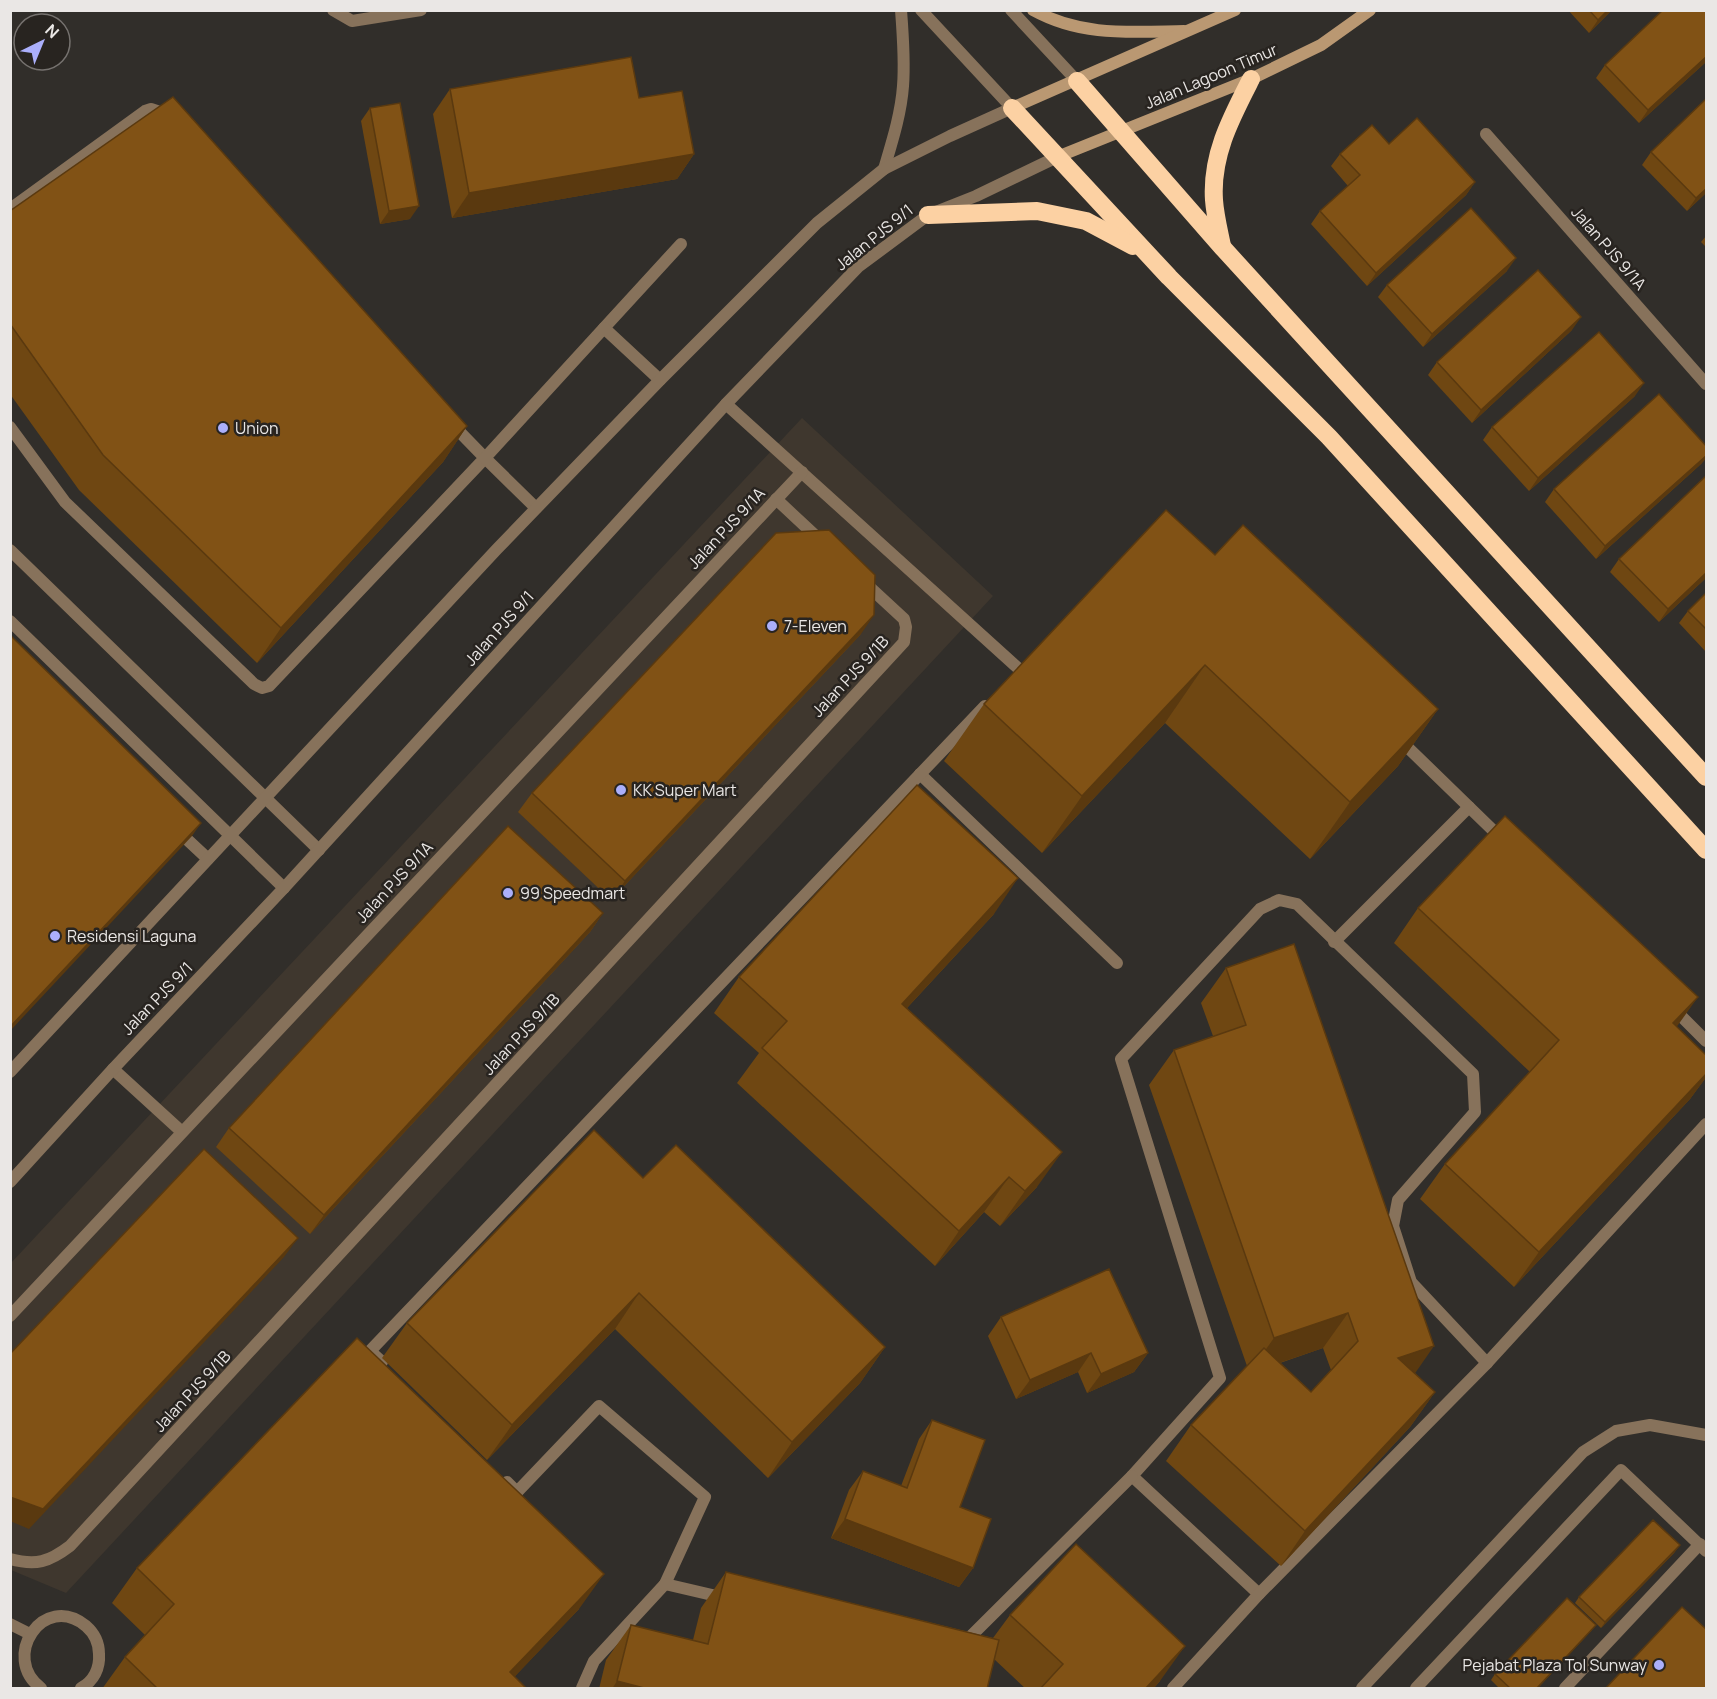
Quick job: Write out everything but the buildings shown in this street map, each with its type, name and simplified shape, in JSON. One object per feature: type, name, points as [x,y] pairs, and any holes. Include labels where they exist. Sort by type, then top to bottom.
[{"type":"highway","points":[[1222,247],[1214,199],[1216,162],[1226,126],[1251,79]]},
{"type":"highway","points":[[1077,81],[1222,247],[1707,777]]},
{"type":"highway","points":[[1012,108],[1145,252],[1329,438],[1707,850]]},
{"type":"highway","points":[[928,215],[1037,211],[1086,221],[1145,252]]},
{"type":"main road","points":[[1033,10],[1047,18],[1085,30],[1118,33],[1192,30]]},
{"type":"main road","points":[[1012,108],[1235,10]]},
{"type":"main road","name":"Jalan Lagoon Timur","points":[[1058,157],[1251,79],[1321,45],[1370,10]]},
{"type":"street","points":[[333,10],[352,21],[421,10]]},
{"type":"street","points":[[884,169],[896,128],[903,88],[904,49],[901,10]]},
{"type":"street","points":[[10,1072],[536,508],[817,223],[884,169],[1012,108],[921,10]]},
{"type":"street","points":[[1011,10],[1077,81]]},
{"type":"street","points":[[10,209],[145,111],[151,109],[157,111],[174,129]]},
{"type":"street","name":"Jalan PJS 9/1A","points":[[1486,134],[1707,384]]},
{"type":"street","name":"Jalan PJS 9/1","points":[[10,1182],[319,850],[726,404],[858,267],[928,215],[976,196],[1058,157]]},
{"type":"street","points":[[10,427],[64,502],[254,684],[262,688],[269,686],[485,458],[681,244]]},
{"type":"street","points":[[604,328],[660,380]]},
{"type":"street","points":[[726,404],[1019,669]]},
{"type":"street","points":[[445,416],[536,508]]},
{"type":"street","name":"Jalan PJS 9/1A","points":[[10,1316],[802,472]]},
{"type":"street","points":[[776,499],[827,547]]},
{"type":"street","points":[[10,550],[319,850]]},
{"type":"street","name":"Jalan PJS 9/1B","points":[[10,1559],[40,1562],[54,1558],[70,1546],[904,642],[906,635],[904,619],[853,571]]},
{"type":"street","points":[[10,621],[284,888]]},
{"type":"street","points":[[387,1367],[370,1351],[996,694]]},
{"type":"street","points":[[1385,726],[1512,849]]},
{"type":"street","points":[[920,774],[1116,963]]},
{"type":"street","points":[[1334,942],[1469,807]]},
{"type":"street","points":[[172,825],[208,859]]},
{"type":"street","points":[[951,1642],[970,1637],[1132,1476],[1220,1378],[1120,1059],[1260,909],[1279,900],[1297,904],[1473,1074],[1475,1112],[1398,1200],[1393,1226],[1411,1282],[1487,1363]]},
{"type":"street","points":[[1664,999],[1707,1041]]},
{"type":"street","points":[[113,1069],[182,1132]]},
{"type":"street","points":[[1173,1689],[1259,1594],[1487,1363],[1707,1124]]},
{"type":"street","points":[[499,1475],[517,1492],[599,1406],[705,1497],[665,1584],[594,1661],[582,1689]]},
{"type":"street","points":[[1362,1689],[1583,1452],[1616,1431],[1650,1425],[1707,1435]]},
{"type":"street","points":[[1416,1689],[1621,1470],[1703,1547],[1565,1689]]},
{"type":"street","points":[[1132,1476],[1259,1594]]},
{"type":"street","points":[[665,1584],[734,1600]]},
{"type":"street","points":[[40,1689],[29,1678],[23,1666],[21,1654],[24,1641],[28,1633],[40,1622],[52,1617],[65,1616],[87,1627],[95,1637],[100,1650],[95,1676],[81,1689]]},
{"type":"street","points":[[10,1624],[28,1633]]},
{"type":"shaded area","points":[[802,418],[993,596],[66,1593],[11,1570],[10,1264]]},
{"type":"place","name":"Union","points":[[223,428]]},
{"type":"place","name":"7-Eleven","points":[[772,626]]},
{"type":"place","name":"KK Super Mart","points":[[621,790]]},
{"type":"place","name":"99 Speedmart","points":[[508,893]]},
{"type":"place","name":"Residensi Laguna","points":[[55,936]]},
{"type":"place","name":"Pejabat Plaza Tol Sunway","points":[[1659,1665]]}]
